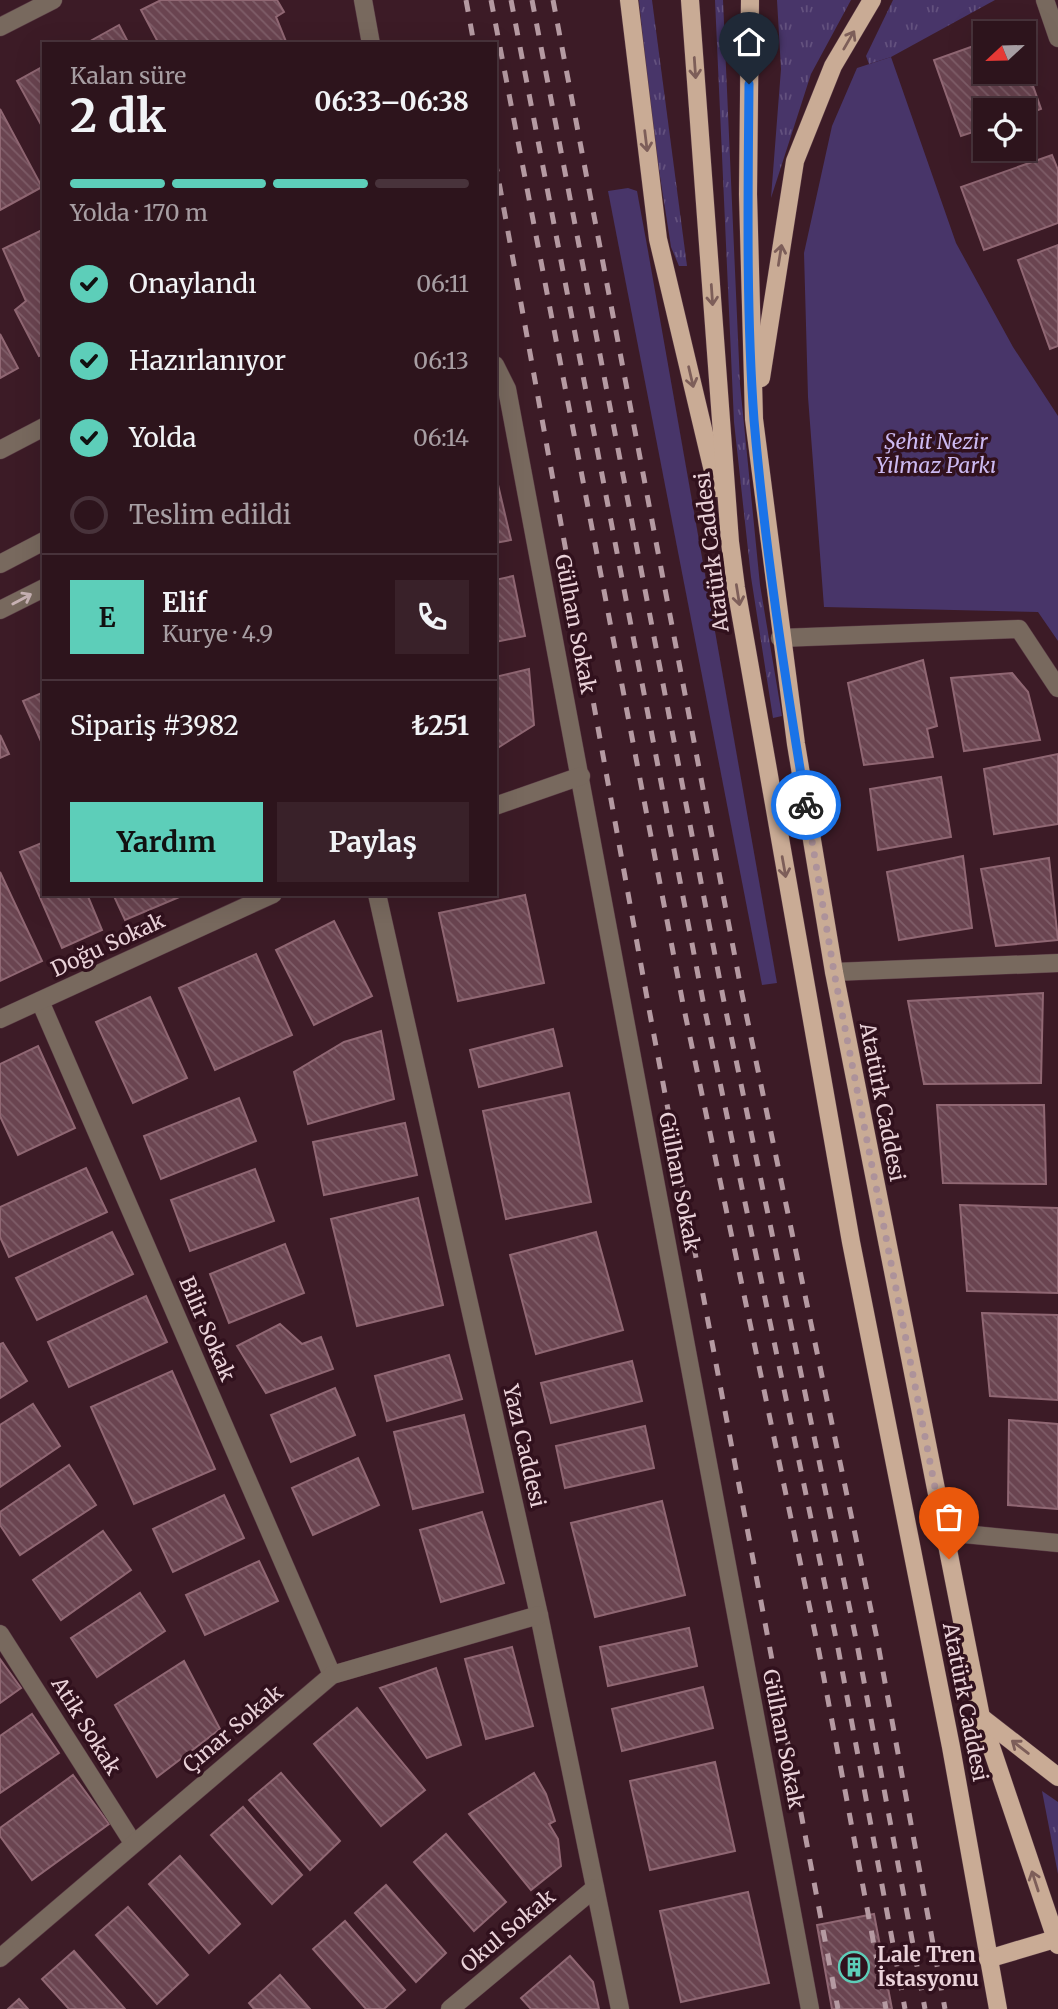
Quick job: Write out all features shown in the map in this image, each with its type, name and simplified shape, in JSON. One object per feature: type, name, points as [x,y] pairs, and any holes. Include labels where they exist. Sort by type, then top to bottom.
[{"type":"main road","points":[[629,0],[658,239],[730,542]]},
{"type":"main road","name":"Atatürk Caddesi","points":[[690,0],[730,542],[757,719],[849,1229],[951,1747],[998,2009]]},
{"type":"main road","name":"Atatürk Caddesi","points":[[750,0],[748,194],[754,419],[780,638],[834,972],[981,1717],[1057,1941]]},
{"type":"main road","points":[[754,419],[795,161],[834,66],[872,0]]},
{"type":"main road","points":[[981,1717],[1058,1777]]},
{"type":"main road","points":[[988,1959],[1057,1941]]},
{"type":"street","points":[[0,27],[53,0]]},
{"type":"street","points":[[363,0],[371,42]]},
{"type":"street","points":[[1045,0],[1058,38]]},
{"type":"street","name":"Gülhan Sokak","points":[[497,369],[507,389],[581,776],[810,2009]]},
{"type":"street","points":[[0,450],[42,428]]},
{"type":"street","points":[[0,564],[42,542]]},
{"type":"street","points":[[0,610],[42,589]]},
{"type":"street","points":[[780,638],[1019,629],[1058,688]]},
{"type":"street","points":[[497,805],[581,776]]},
{"type":"street","name":"Doğu Sokak","points":[[0,1019],[269,896]]},
{"type":"street","name":"Yazı Caddesi","points":[[377,896],[539,1615],[620,2009]]},
{"type":"street","points":[[834,972],[1058,963]]},
{"type":"street","name":"Bilir Sokak","points":[[40,1001],[332,1675]]},
{"type":"street","points":[[943,1532],[1058,1542]]},
{"type":"street","name":"Çınar Sokak","points":[[0,1958],[332,1675],[539,1615]]},
{"type":"street","name":"Atik Sokak","points":[[0,1634],[133,1843]]},
{"type":"street","name":"Okul Sokak","points":[[450,2009],[595,1888]]},
{"type":"green space","points":[[639,0],[652,0],[687,266],[679,266],[671,247],[650,112]]},
{"type":"green space","points":[[715,0],[723,0],[740,384],[760,585],[782,716],[773,718],[751,577],[734,422]]},
{"type":"green space","points":[[777,0],[851,0],[811,74],[771,198],[781,69]]},
{"type":"green space","points":[[893,0],[995,0],[891,57],[869,64],[866,56]]},
{"type":"green space","name":"Şehit Nezir Yılmaz Parkı","points":[[891,57],[956,243],[1013,347],[1058,416],[1058,641],[1038,612],[824,607],[808,397],[804,253],[832,126],[857,68]]},
{"type":"green space","points":[[628,188],[637,191],[777,983],[762,985],[608,191]]},
{"type":"green space","points":[[1042,1791],[1058,1802],[1058,1874]]},
{"type":"building","points":[[161,0],[277,0],[284,12],[276,17],[286,42],[158,42],[141,10]]},
{"type":"building","points":[[119,25],[128,42],[89,42]]},
{"type":"building","points":[[973,46],[973,84],[1032,84],[1041,109],[1036,111],[1036,98],[973,98],[973,132],[961,136],[934,60]]},
{"type":"building","points":[[42,67],[42,126],[17,81]]},
{"type":"building","points":[[0,109],[42,187],[0,210]]},
{"type":"building","points":[[1052,155],[1058,170],[1058,223],[984,250],[961,187]]},
{"type":"building","points":[[42,230],[42,355],[39,356],[15,310],[26,301],[3,249]]},
{"type":"building","points":[[1058,245],[1058,346],[1050,349],[1018,260]]},
{"type":"building","points":[[0,334],[18,368],[0,378]]},
{"type":"building","points":[[497,480],[511,540],[497,543]]},
{"type":"building","points":[[513,576],[525,636],[497,642],[497,580]]},
{"type":"building","points":[[923,660],[937,726],[927,729],[933,757],[864,765],[848,683]]},
{"type":"building","points":[[529,669],[534,725],[497,748],[497,677]]},
{"type":"building","points":[[1012,673],[1028,692],[1040,740],[964,751],[951,678]]},
{"type":"building","points":[[42,693],[42,744],[23,701]]},
{"type":"building","points":[[0,735],[9,754],[0,758]]},
{"type":"building","points":[[1058,754],[1058,824],[994,834],[984,769]]},
{"type":"building","points":[[941,777],[951,837],[878,850],[870,789]]},
{"type":"building","points":[[42,843],[42,896],[88,896],[102,930],[62,948],[20,852]]},
{"type":"building","points":[[963,856],[972,928],[899,940],[887,872]]},
{"type":"building","points":[[1049,858],[1058,940],[996,946],[981,869]]},
{"type":"building","points":[[0,872],[42,961],[0,981]]},
{"type":"building","points":[[525,895],[544,983],[458,1001],[439,913]]},
{"type":"building","points":[[114,896],[182,896],[125,920]]},
{"type":"building","points":[[334,921],[372,996],[314,1025],[276,950]]},
{"type":"building","points":[[256,954],[292,1035],[215,1070],[179,988]]},
{"type":"building","points":[[1043,993],[1041,1083],[924,1084],[908,1001]]},
{"type":"building","points":[[150,997],[187,1078],[133,1103],[96,1022]]},
{"type":"building","points":[[553,1029],[562,1066],[479,1087],[470,1050]]},
{"type":"building","points":[[381,1031],[394,1099],[308,1124],[294,1072],[344,1042]]},
{"type":"building","points":[[38,1046],[75,1128],[18,1155],[0,1116],[0,1064]]},
{"type":"building","points":[[569,1093],[591,1202],[506,1219],[483,1111]]},
{"type":"building","points":[[239,1098],[256,1141],[161,1179],[144,1136]]},
{"type":"building","points":[[937,1105],[1044,1105],[1046,1184],[943,1183]]},
{"type":"building","points":[[405,1123],[417,1175],[324,1195],[313,1142]]},
{"type":"building","points":[[86,1168],[107,1212],[9,1257],[0,1237],[0,1207]]},
{"type":"building","points":[[255,1169],[274,1221],[190,1251],[171,1200]]},
{"type":"building","points":[[418,1198],[443,1305],[357,1326],[331,1219]]},
{"type":"building","points":[[960,1205],[1058,1208],[1058,1293],[967,1291]]},
{"type":"building","points":[[112,1232],[133,1274],[37,1320],[16,1278]]},
{"type":"building","points":[[596,1232],[623,1330],[536,1354],[510,1255]]},
{"type":"building","points":[[285,1244],[304,1293],[229,1323],[210,1274]]},
{"type":"building","points":[[146,1296],[167,1342],[69,1387],[48,1342]]},
{"type":"building","points":[[982,1313],[1058,1315],[1058,1400],[990,1396]]},
{"type":"building","points":[[280,1324],[302,1344],[321,1337],[333,1369],[266,1393],[237,1346]]},
{"type":"building","points":[[3,1343],[27,1381],[0,1398],[0,1344]]},
{"type":"building","points":[[449,1355],[462,1399],[387,1421],[375,1376]]},
{"type":"building","points":[[632,1361],[642,1401],[551,1423],[541,1383]]},
{"type":"building","points":[[172,1371],[215,1469],[134,1504],[91,1407]]},
{"type":"building","points":[[335,1388],[355,1435],[291,1462],[271,1415]]},
{"type":"building","points":[[33,1404],[60,1446],[0,1487],[0,1425]]},
{"type":"building","points":[[464,1415],[483,1492],[413,1509],[394,1432]]},
{"type":"building","points":[[1009,1420],[1058,1424],[1058,1509],[1008,1505]]},
{"type":"building","points":[[645,1426],[654,1468],[565,1488],[556,1446]]},
{"type":"building","points":[[358,1458],[379,1505],[313,1535],[292,1488]]},
{"type":"building","points":[[69,1465],[96,1505],[20,1555],[0,1525],[0,1512]]},
{"type":"building","points":[[224,1495],[244,1538],[173,1572],[153,1529]]},
{"type":"building","points":[[662,1501],[685,1595],[595,1617],[571,1523]]},
{"type":"building","points":[[482,1512],[504,1583],[441,1602],[420,1530]]},
{"type":"building","points":[[103,1531],[131,1570],[61,1620],[33,1580]]},
{"type":"building","points":[[259,1561],[278,1601],[205,1635],[186,1595]]},
{"type":"building","points":[[140,1593],[165,1631],[97,1677],[71,1638]]},
{"type":"building","points":[[689,1628],[697,1666],[608,1686],[600,1647]]},
{"type":"building","points":[[512,1647],[533,1726],[486,1739],[465,1659]]},
{"type":"building","points":[[0,1659],[21,1688],[0,1703]]},
{"type":"building","points":[[184,1661],[220,1729],[157,1777],[115,1705]]},
{"type":"building","points":[[436,1668],[461,1745],[427,1758],[380,1688]]},
{"type":"building","points":[[703,1687],[713,1728],[622,1751],[612,1709]]},
{"type":"building","points":[[357,1708],[425,1790],[381,1826],[314,1744]]},
{"type":"building","points":[[32,1714],[59,1753],[0,1793],[0,1736]]},
{"type":"building","points":[[715,1762],[735,1851],[650,1870],[630,1781]]},
{"type":"building","points":[[281,1773],[340,1841],[310,1870],[249,1800]]},
{"type":"building","points":[[534,1773],[546,1794],[555,1821],[549,1824],[558,1839],[561,1866],[531,1890],[469,1814]]},
{"type":"building","points":[[73,1775],[109,1824],[32,1880],[0,1836],[0,1828]]},
{"type":"building","points":[[243,1807],[302,1875],[272,1904],[211,1835]]},
{"type":"building","points":[[446,1834],[506,1902],[474,1931],[414,1862]]},
{"type":"building","points":[[180,1856],[240,1924],[209,1953],[149,1884]]},
{"type":"building","points":[[386,1885],[446,1953],[416,1982],[355,1913]]},
{"type":"building","points":[[748,1892],[769,1983],[681,2002],[660,1911]]},
{"type":"building","points":[[128,1907],[188,1975],[157,2004],[96,1935]]},
{"type":"building","name":"Lale Tren İstasyonu","points":[[874,1914],[892,2009],[832,2009],[817,1925]]},
{"type":"building","points":[[345,1921],[405,1990],[384,2009],[366,2009],[313,1949]]},
{"type":"building","points":[[74,1951],[125,2009],[69,2009],[42,1979]]},
{"type":"building","points":[[570,1956],[593,1982],[599,2009],[531,2009],[521,1998]]},
{"type":"building","points":[[280,1975],[310,2009],[254,2009],[249,2003]]},
{"type":"building","points":[[19,1999],[28,2009],[8,2009]]},
{"type":"railway","points":[[466,0],[474,42]]},
{"type":"railway","points":[[491,0],[683,1004],[819,1652],[886,2009]]},
{"type":"railway","points":[[511,0],[703,1001],[838,1648],[905,2009]]},
{"type":"railway","points":[[532,0],[723,997],[857,1644],[925,2009]]},
{"type":"railway","points":[[553,0],[742,994],[877,1639],[945,2009]]},
{"type":"railway","points":[[497,171],[649,1009],[838,2009]]},
{"type":"way so far","points":[[806,805],[834,972],[949,1559]]},
{"type":"place","name":"Lale Tren İstasyonu","points":[[854,1967]]},
{"type":"route","points":[[749,84],[748,194],[754,419],[780,638],[806,805]]}]
